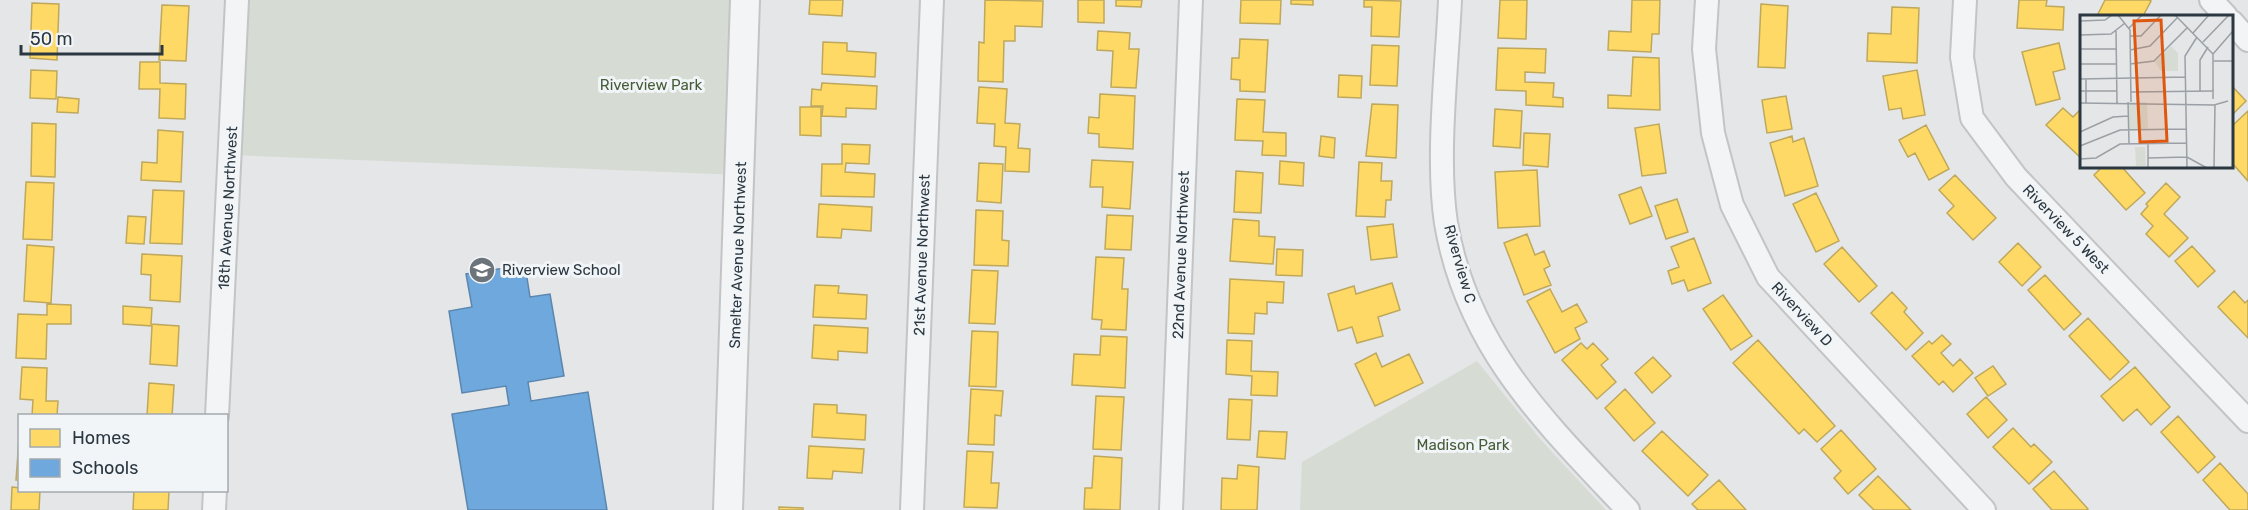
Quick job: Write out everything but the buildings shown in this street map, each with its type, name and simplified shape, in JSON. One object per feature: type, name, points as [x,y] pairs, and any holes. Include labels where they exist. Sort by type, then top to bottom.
[{"type":"street","name":"18th Avenue Northwest","points":[[217,414],[237,0]]},
{"type":"street","name":"Smelter Avenue Northwest","points":[[728,510],[745,0]]},
{"type":"street","name":"21st Avenue Northwest","points":[[912,510],[932,0]]},
{"type":"street","name":"22nd Avenue Northwest","points":[[1171,510],[1191,0]]},
{"type":"street","name":"Riverview C","points":[[1450,0],[1443,156],[1446,222],[1464,288],[1484,336],[1511,380],[1547,424],[1628,510]]},
{"type":"street","name":"Riverview D","points":[[1707,0],[1704,49],[1713,133],[1732,206],[1768,278],[1984,510]]},
{"type":"street","name":"Riverview 5 West","points":[[1965,0],[1962,57],[1972,118],[2016,177],[2248,421]]},
{"type":"street","points":[[2211,0],[2225,15]]},
{"type":"street","points":[[2233,23],[2248,40]]},
{"type":"street","points":[[214,510],[215,492]]},
{"type":"green space","name":"Riverview Park","points":[[237,0],[746,0],[741,175],[231,155]]},
{"type":"green space","name":"Madison Park","points":[[1477,361],[1541,440],[1606,510],[1300,510],[1302,462]]},
{"type":"place","name":"Riverview School","points":[[482,270]]}]
